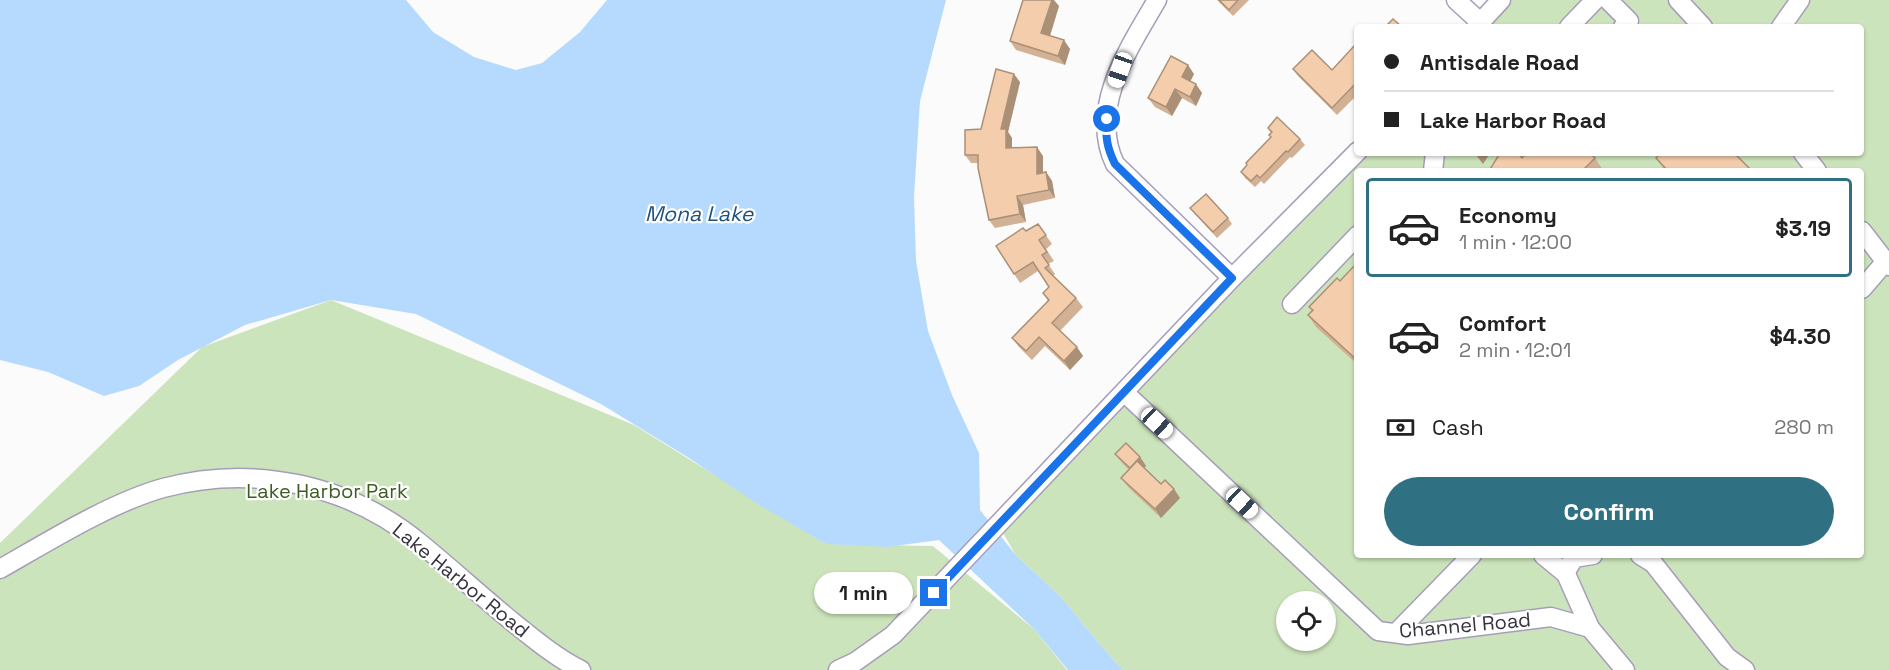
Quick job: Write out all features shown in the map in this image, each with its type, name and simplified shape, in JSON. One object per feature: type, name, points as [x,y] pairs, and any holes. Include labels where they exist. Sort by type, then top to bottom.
[{"type":"street","points":[[1157,0],[1125,54],[1108,103],[1105,135],[1108,151],[1115,164],[1232,278]]},
{"type":"street","points":[[1456,0],[1477,24]]},
{"type":"street","points":[[1479,24],[1501,0]]},
{"type":"street","points":[[1783,24],[1800,0]]},
{"type":"street","points":[[1574,24],[1608,1],[1629,21],[1626,24]]},
{"type":"street","points":[[1682,12],[1699,24]]},
{"type":"street","points":[[1805,156],[1815,168]]},
{"type":"street","points":[[838,670],[855,662],[893,635],[1232,278],[1356,160]]},
{"type":"street","points":[[1864,234],[1887,264],[1864,287]]},
{"type":"street","points":[[1292,304],[1354,239]]},
{"type":"street","name":"Channel Road","points":[[1125,393],[1378,630],[1408,634],[1551,617],[1590,628]]},
{"type":"street","name":"Lake Harbor Road","points":[[0,568],[121,504],[163,488],[217,478],[260,477],[301,484],[343,496],[378,513],[418,542],[534,639],[581,670]]},
{"type":"street","points":[[1396,633],[1469,558]]},
{"type":"street","points":[[1547,558],[1565,573],[1590,628],[1625,670]]},
{"type":"street","points":[[1565,573],[1574,558]]},
{"type":"street","points":[[1645,558],[1653,563],[1727,657],[1745,670]]},
{"type":"green space","points":[[1501,0],[1889,0],[1889,670],[1123,670],[1061,597],[1015,554],[998,524],[1355,156],[1864,156],[1864,24],[1479,24]]},
{"type":"green space","name":"Lake Harbor Park","points":[[331,300],[634,425],[826,544],[933,546],[1035,630],[1067,670],[0,670],[0,543],[202,347]]},
{"type":"water","name":"Mona Lake","points":[[0,0],[406,0],[433,32],[474,57],[516,70],[542,63],[580,32],[607,0],[946,0],[920,101],[914,197],[916,261],[928,331],[952,395],[979,453],[980,510],[1015,554],[1061,597],[1123,670],[1068,670],[1035,630],[939,540],[887,547],[826,544],[756,503],[689,458],[601,404],[416,314],[331,300],[245,325],[178,360],[139,386],[104,396],[48,372],[0,360]]},
{"type":"building","points":[[1023,0],[1052,0],[1041,33],[1064,40],[1058,56],[1010,41]]},
{"type":"building","points":[[1219,0],[1238,0],[1229,10]]},
{"type":"building","points":[[1393,19],[1399,24],[1388,24]]},
{"type":"building","points":[[1354,46],[1354,85],[1332,108],[1293,69],[1312,50],[1332,70]]},
{"type":"building","points":[[1171,56],[1188,65],[1182,77],[1196,84],[1190,97],[1175,89],[1166,107],[1148,98]]},
{"type":"building","points":[[996,69],[1014,74],[1001,129],[1006,129],[1006,148],[1037,147],[1037,174],[1046,172],[1049,190],[1017,196],[1020,214],[989,220],[978,168],[978,155],[965,155],[965,130],[981,129]]},
{"type":"building","points":[[1277,117],[1300,139],[1260,178],[1257,175],[1251,181],[1241,172],[1247,165],[1246,163],[1271,137],[1269,135],[1272,132],[1268,128]]},
{"type":"building","points":[[1498,156],[1520,156],[1522,158],[1524,156],[1593,156],[1595,158],[1585,168],[1491,168]]},
{"type":"building","points":[[1658,156],[1737,156],[1749,168],[1665,168],[1656,158]]},
{"type":"building","points":[[1206,194],[1228,218],[1213,232],[1190,208]]},
{"type":"building","points":[[1038,224],[1046,235],[1039,240],[1047,252],[1042,255],[1049,265],[1045,268],[1076,298],[1052,323],[1077,347],[1064,361],[1039,337],[1026,351],[1012,338],[1049,300],[1043,293],[1049,287],[1033,262],[1014,274],[996,246],[1023,228],[1026,231]]},
{"type":"building","points":[[1354,266],[1354,357],[1308,315],[1313,310],[1309,307],[1337,278],[1340,281]]},
{"type":"building","points":[[1126,443],[1140,457],[1130,468],[1115,454]]},
{"type":"building","points":[[1137,461],[1161,484],[1165,480],[1174,489],[1155,509],[1121,478]]},
{"type":"route","points":[[934,593],[1232,278],[1115,164],[1108,151],[1105,135],[1107,119]]}]
